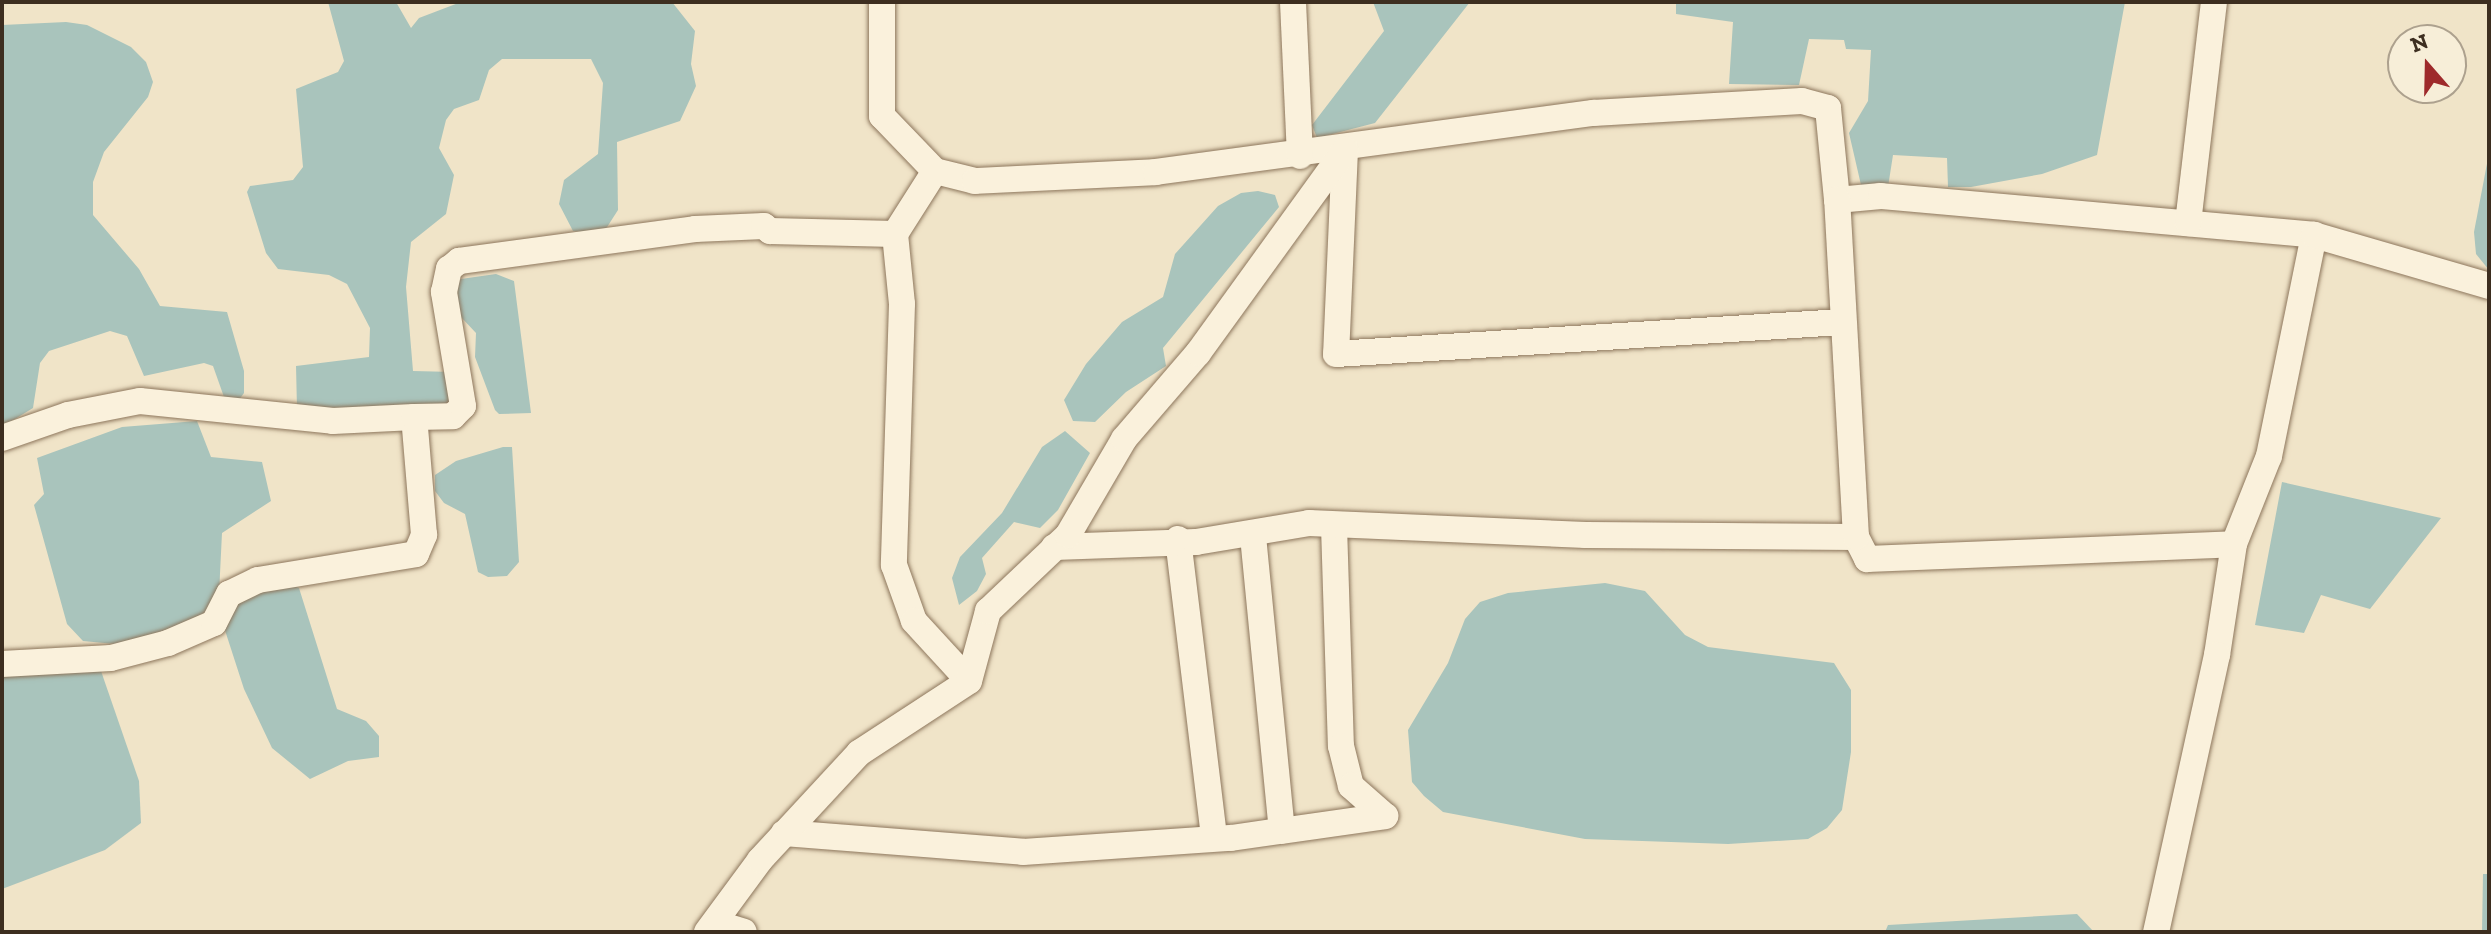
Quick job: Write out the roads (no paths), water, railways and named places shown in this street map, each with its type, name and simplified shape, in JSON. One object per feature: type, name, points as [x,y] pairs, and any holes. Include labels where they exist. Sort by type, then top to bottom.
[{"type":"street","points":[[882,2],[882,116],[935,171],[975,181],[1156,172],[1345,150],[1593,113],[1821,102],[1828,108],[1833,128],[1856,537],[1867,559],[2234,544]]},
{"type":"street","points":[[1293,2],[1300,156]]},
{"type":"street","points":[[2188,223],[2214,2]]},
{"type":"street","points":[[1345,150],[1336,354],[1842,322]]},
{"type":"street","points":[[711,928],[784,833],[859,753],[969,681],[988,611],[1068,535],[1124,439],[1198,353],[1345,150]]},
{"type":"street","points":[[935,171],[895,234],[902,304],[894,565],[914,621],[969,681]]},
{"type":"street","points":[[1837,200],[1881,196],[2314,235],[2489,286]]},
{"type":"street","points":[[2,438],[68,415],[140,401],[333,421],[457,416],[463,406],[444,292],[449,269],[459,261],[695,229],[764,226],[770,231],[895,234]]},
{"type":"street","points":[[2156,932],[2217,655],[2234,544],[2269,456],[2314,235]]},
{"type":"street","points":[[2,664],[111,658],[205,629],[229,594],[258,580],[416,554],[424,535],[414,417]]},
{"type":"street","points":[[1054,547],[1253,536],[1309,523],[1856,537]]},
{"type":"street","points":[[784,833],[1023,852],[1214,838],[1385,816],[1351,786],[1341,746],[1334,526]]},
{"type":"street","points":[[1253,536],[1282,831]]},
{"type":"street","points":[[1178,539],[1214,838]]},
{"type":"street","points":[[711,928],[744,932]]},
{"type":"water","points":[[328,2],[396,2],[411,28],[419,18],[461,2],[672,2],[695,31],[691,64],[696,86],[680,121],[617,142],[618,210],[602,235],[573,231],[559,204],[564,180],[598,154],[603,83],[591,59],[502,59],[489,70],[479,100],[454,109],[446,120],[439,148],[454,175],[446,214],[411,242],[406,287],[413,371],[454,372],[450,413],[297,409],[296,366],[369,357],[370,328],[347,284],[329,275],[278,269],[266,253],[247,192],[250,186],[293,180],[303,167],[296,89],[338,72],[344,61]]},
{"type":"water","points":[[1373,2],[1470,2],[1375,123],[1317,138],[1312,125],[1384,31]]},
{"type":"water","points":[[1676,2],[2125,2],[2097,155],[2042,174],[1971,187],[1948,187],[1947,158],[1893,155],[1888,187],[1861,185],[1849,133],[1868,101],[1871,50],[1846,49],[1844,40],[1809,39],[1799,85],[1729,84],[1733,22],[1676,14]]},
{"type":"water","points":[[66,22],[87,25],[131,47],[146,62],[153,82],[148,97],[104,152],[93,182],[93,215],[139,269],[160,306],[227,312],[244,371],[244,393],[238,401],[224,397],[213,366],[204,363],[144,376],[127,336],[110,331],[49,351],[40,363],[33,408],[2,427],[2,25]]},
{"type":"water","points":[[2489,153],[2489,270],[2476,254],[2474,232]]},
{"type":"water","points":[[1258,191],[1275,195],[1279,207],[1163,348],[1166,366],[1126,392],[1095,422],[1073,421],[1064,400],[1086,364],[1122,322],[1163,297],[1175,254],[1218,206],[1241,193]]},
{"type":"water","points":[[496,274],[514,281],[531,413],[499,414],[495,410],[475,357],[476,333],[460,316],[456,285],[461,279]]},
{"type":"water","points":[[197,421],[211,457],[262,462],[271,501],[222,533],[219,594],[208,620],[115,644],[83,641],[67,624],[34,505],[44,494],[37,458],[122,427]]},
{"type":"water","points":[[1065,431],[1090,453],[1058,510],[1040,528],[1014,522],[982,558],[986,574],[977,591],[959,605],[952,578],[960,557],[1002,513],[1042,447]]},
{"type":"water","points":[[512,447],[519,562],[507,576],[488,577],[478,572],[465,514],[444,503],[435,491],[435,475],[456,461]]},
{"type":"water","points":[[2282,482],[2441,518],[2370,609],[2321,595],[2304,633],[2255,625]]},
{"type":"water","points":[[288,583],[299,588],[337,709],[366,721],[379,736],[379,757],[348,761],[310,779],[272,748],[244,689],[221,618],[225,605]]},
{"type":"water","points":[[1605,583],[1645,591],[1685,635],[1708,647],[1834,663],[1851,690],[1851,752],[1842,810],[1827,828],[1808,839],[1728,844],[1585,839],[1443,812],[1424,796],[1412,782],[1408,730],[1448,663],[1465,619],[1480,602],[1508,593]]},
{"type":"water","points":[[101,671],[139,781],[141,823],[105,850],[2,889],[2,673]]},
{"type":"water","points":[[2483,874],[2489,874],[2489,932],[2482,932]]},
{"type":"water","points":[[2077,914],[2094,932],[1885,932],[1888,925]]}]
